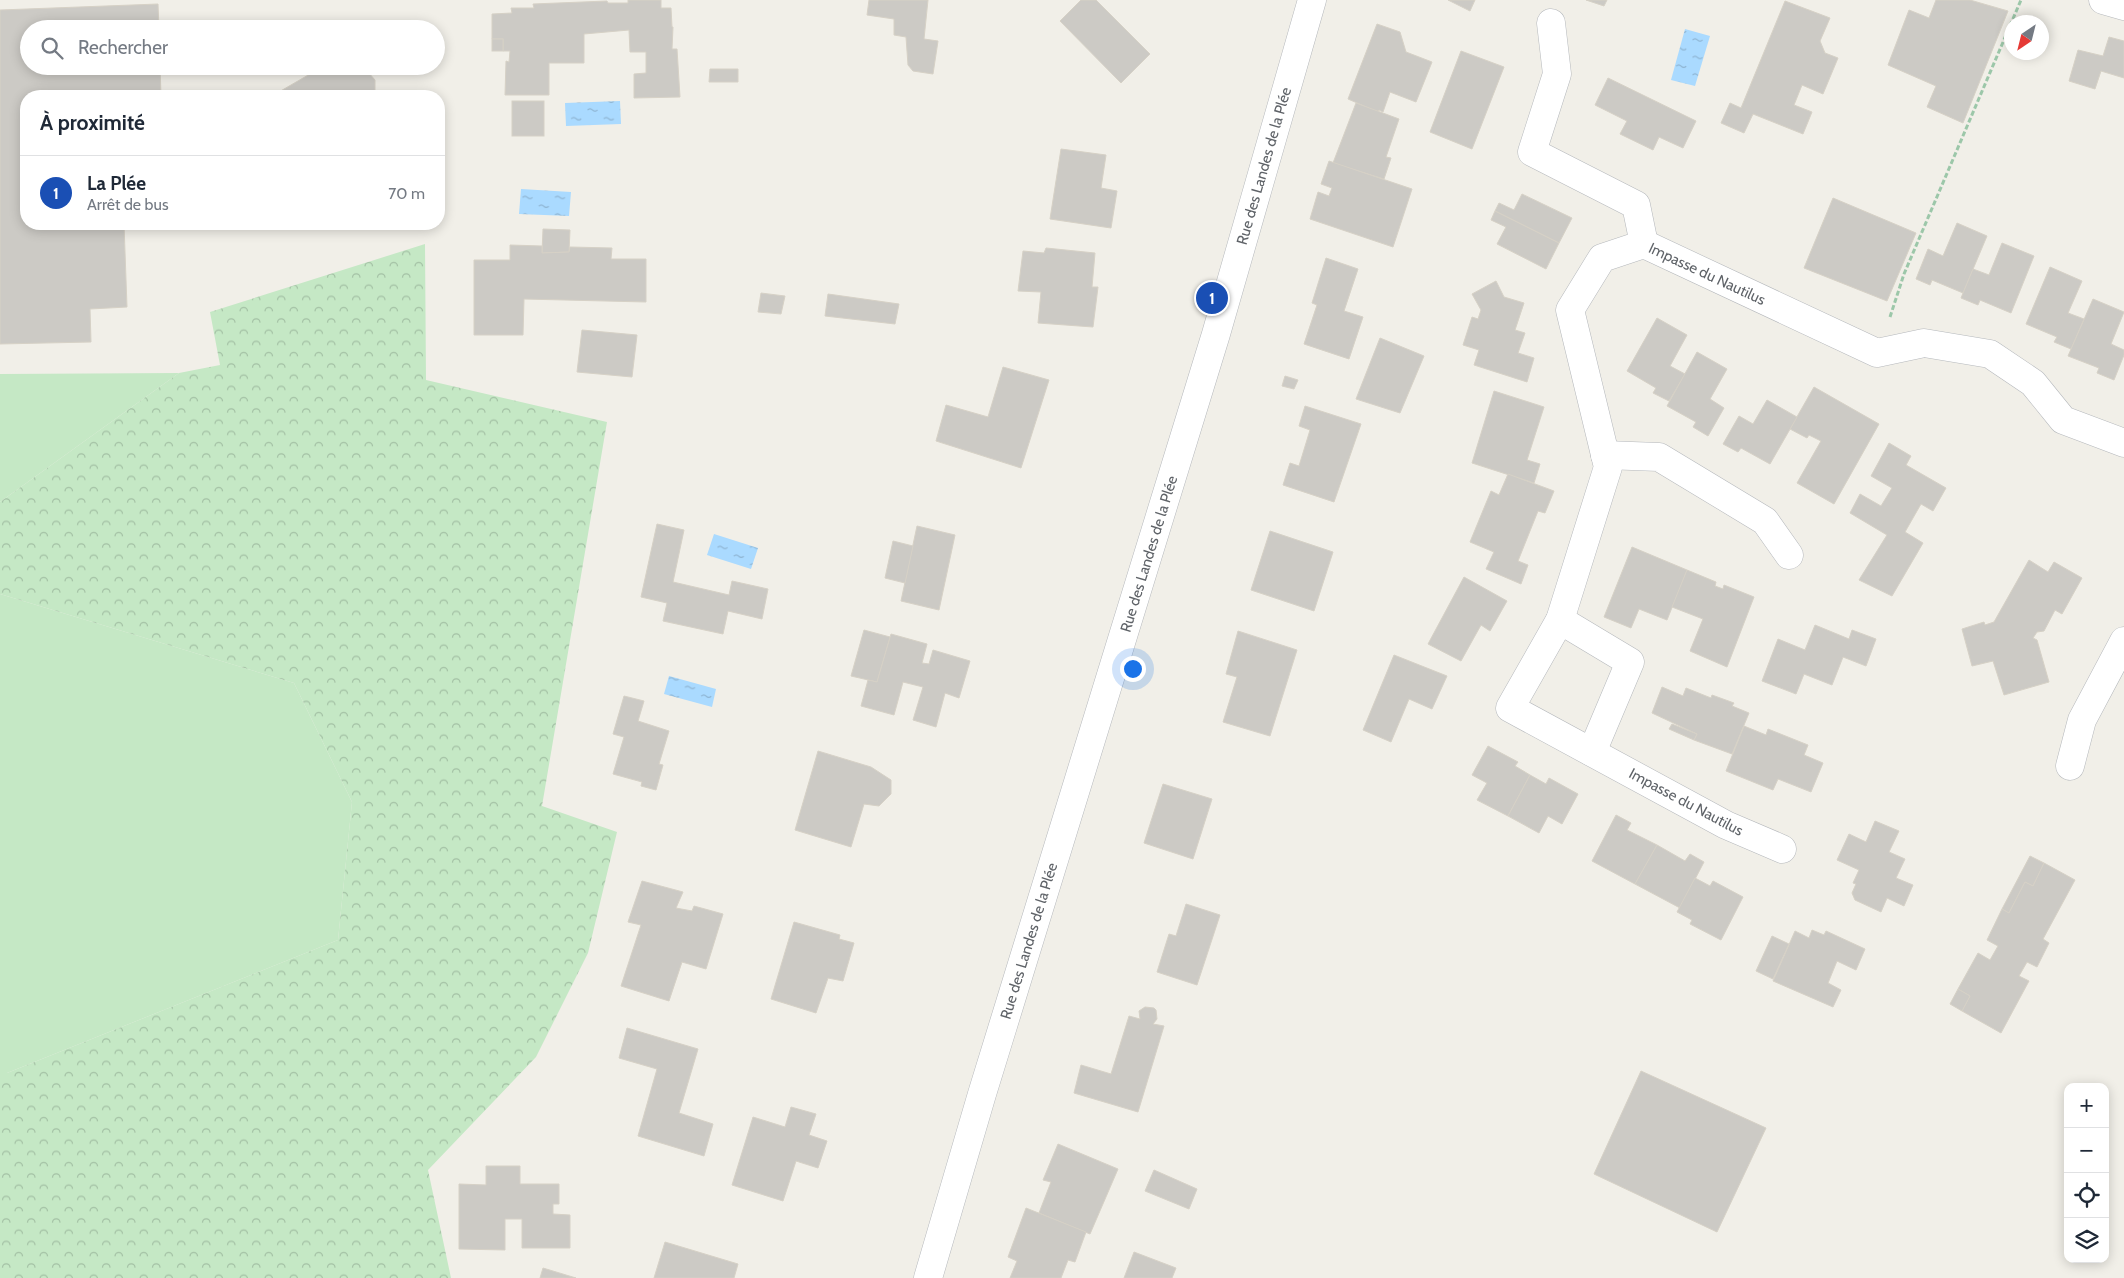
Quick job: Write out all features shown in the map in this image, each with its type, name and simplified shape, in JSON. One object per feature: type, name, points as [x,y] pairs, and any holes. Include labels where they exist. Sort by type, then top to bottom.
[{"type":"street","name":"Rue des Landes de la Plée","points":[[928,1278],[985,1085],[1216,334],[1312,0]]},
{"type":"street","points":[[2103,0],[2124,6]]},
{"type":"street","points":[[1551,23],[1557,74],[1532,152],[1636,205],[1644,244]]},
{"type":"street","name":"Impasse du Nautilus","points":[[1782,849],[1726,825],[1510,708],[1560,620],[1608,467],[1570,310],[1602,258],[1644,244],[1878,353]]},
{"type":"street","points":[[1878,353],[1924,343],[1990,354],[2032,384],[2063,420],[2124,443]]},
{"type":"street","points":[[1605,455],[1659,457],[1766,521],[1790,555]]},
{"type":"street","points":[[1560,620],[1630,662],[1592,752]]},
{"type":"street","points":[[2070,766],[2082,720],[2124,641]]},
{"type":"path","points":[[1878,353],[1904,274],[2021,0]]},
{"type":"green space","points":[[425,244],[426,380],[607,422],[542,806],[617,832],[588,953],[536,1057],[428,1170],[451,1278],[0,1278],[0,1073],[7,1073],[338,940],[352,802],[294,683],[0,594],[0,502],[179,373],[220,365],[210,312]]},
{"type":"green space","points":[[179,373],[0,502],[0,374]]},
{"type":"green space","points":[[0,594],[294,683],[352,802],[338,940],[7,1073],[0,1073]]},
{"type":"water","points":[[1685,29],[1710,36],[1695,86],[1671,80]]},
{"type":"water","points":[[620,101],[621,124],[566,126],[565,103]]},
{"type":"water","points":[[521,189],[571,192],[569,216],[519,214]]},
{"type":"water","points":[[714,534],[758,548],[751,569],[707,555]]},
{"type":"water","points":[[669,676],[716,689],[712,707],[664,694]]},
{"type":"building","points":[[628,0],[661,0],[661,8],[671,8],[673,27],[672,49],[677,49],[680,97],[634,98],[634,74],[646,73],[646,52],[630,52],[629,30],[584,34],[584,63],[549,63],[549,95],[505,95],[506,61],[509,62],[510,51],[503,51],[503,39],[492,39],[492,14],[512,13],[511,8],[534,8],[533,4],[607,1],[608,3],[628,3]]},
{"type":"building","points":[[869,0],[928,0],[924,39],[938,41],[933,74],[913,71],[908,65],[906,37],[894,35],[894,19],[867,15]]},
{"type":"building","points":[[1081,0],[1096,0],[1150,54],[1121,83],[1060,21]]},
{"type":"building","points":[[1448,0],[1475,0],[1470,11]]},
{"type":"building","points":[[1586,0],[1607,0],[1604,6]]},
{"type":"building","points":[[1936,0],[1970,0],[2008,11],[2006,15],[2004,15],[2004,21],[1963,123],[1927,107],[1936,86],[1888,65],[1909,10],[1929,18]]},
{"type":"building","points":[[1785,1],[1830,18],[1820,41],[1825,53],[1838,58],[1823,94],[1802,85],[1794,105],[1812,112],[1803,134],[1753,114],[1744,133],[1721,123],[1730,103],[1741,108]]},
{"type":"building","points":[[158,4],[159,20],[20,20],[20,75],[160,75],[161,90],[20,90],[20,230],[124,230],[127,307],[90,309],[91,342],[0,344],[0,10]]},
{"type":"building","points":[[1377,24],[1400,32],[1406,52],[1432,62],[1416,102],[1390,92],[1383,112],[1379,110],[1378,112],[1348,99]]},
{"type":"building","points":[[2109,37],[2124,41],[2124,78],[2101,71],[2095,89],[2069,81],[2078,50],[2103,56]]},
{"type":"building","points":[[492,39],[503,39],[503,51],[492,51]]},
{"type":"building","points":[[1461,51],[1504,67],[1472,149],[1430,132]]},
{"type":"building","points":[[710,69],[738,69],[738,82],[709,82]]},
{"type":"building","points":[[308,75],[371,75],[375,80],[375,90],[282,90]]},
{"type":"building","points":[[1608,78],[1696,121],[1683,148],[1659,137],[1653,150],[1620,134],[1627,121],[1595,105]]},
{"type":"building","points":[[512,101],[544,101],[544,136],[512,136]]},
{"type":"building","points":[[1356,103],[1399,119],[1386,157],[1391,158],[1384,179],[1333,163]]},
{"type":"building","points":[[1061,149],[1106,155],[1101,188],[1117,191],[1111,228],[1050,219]]},
{"type":"building","points":[[1329,161],[1412,189],[1393,247],[1310,219],[1318,192],[1329,196],[1332,188],[1321,184]]},
{"type":"building","points":[[1522,194],[1572,218],[1559,243],[1495,211],[1499,203],[1514,210]]},
{"type":"building","points":[[1833,198],[1916,233],[1887,301],[1804,268]]},
{"type":"building","points":[[1495,211],[1559,243],[1546,269],[1497,244],[1506,227],[1491,220]]},
{"type":"building","points":[[1957,223],[1987,236],[1963,293],[1932,280],[1930,285],[1916,279],[1928,249],[1943,256]]},
{"type":"building","points":[[543,229],[570,230],[569,252],[542,253]]},
{"type":"building","points":[[2002,243],[2034,256],[2011,313],[1980,300],[1978,305],[1961,298],[1973,269],[1989,275]]},
{"type":"building","points":[[510,245],[542,246],[542,253],[569,252],[570,247],[612,248],[611,259],[646,259],[646,302],[524,299],[523,335],[474,335],[474,260],[510,260]]},
{"type":"building","points":[[1046,248],[1095,253],[1092,287],[1098,287],[1093,327],[1038,323],[1041,292],[1018,291],[1023,251],[1044,253]]},
{"type":"building","points":[[1326,258],[1358,269],[1344,311],[1363,317],[1349,359],[1304,344],[1317,305],[1312,303]]},
{"type":"building","points":[[2050,267],[2082,281],[2068,313],[2084,319],[2071,349],[2054,342],[2057,337],[2026,324]]},
{"type":"building","points":[[1496,281],[1504,297],[1524,303],[1515,330],[1525,333],[1518,353],[1534,358],[1527,382],[1474,365],[1479,350],[1463,345],[1472,317],[1478,319],[1481,310],[1472,294]]},
{"type":"building","points":[[761,293],[785,296],[781,314],[758,312]]},
{"type":"building","points":[[828,294],[899,304],[895,324],[825,316]]},
{"type":"building","points":[[2093,299],[2124,312],[2111,344],[2124,350],[2124,355],[2114,380],[2097,373],[2099,368],[2068,356]]},
{"type":"building","points":[[1657,318],[1687,335],[1670,366],[1685,374],[1669,401],[1653,393],[1656,388],[1627,371]]},
{"type":"building","points":[[582,330],[637,335],[632,377],[577,372]]},
{"type":"building","points":[[1380,338],[1424,356],[1400,413],[1356,399]]},
{"type":"building","points":[[1697,352],[1727,369],[1710,399],[1724,408],[1708,436],[1693,427],[1696,422],[1667,406]]},
{"type":"building","points":[[1003,367],[1049,380],[1021,468],[936,441],[946,405],[988,417]]},
{"type":"building","points":[[1285,376],[1298,380],[1294,389],[1282,386]]},
{"type":"building","points":[[1814,387],[1879,424],[1834,504],[1797,483],[1821,441],[1809,435],[1807,438],[1790,429]]},
{"type":"building","points":[[1494,391],[1544,407],[1527,460],[1540,464],[1534,483],[1472,463]]},
{"type":"building","points":[[1767,400],[1797,417],[1770,464],[1741,448],[1738,452],[1723,444],[1739,416],[1753,424]]},
{"type":"building","points":[[1305,406],[1361,424],[1334,502],[1283,485],[1290,463],[1299,466],[1310,430],[1299,426]]},
{"type":"building","points":[[1889,443],[1911,456],[1906,465],[1946,488],[1933,511],[1921,504],[1905,532],[1923,543],[1892,596],[1859,580],[1887,535],[1850,513],[1860,494],[1881,506],[1892,488],[1871,476]]},
{"type":"building","points":[[1508,474],[1554,491],[1545,513],[1538,511],[1518,561],[1528,565],[1521,584],[1486,569],[1494,552],[1470,542],[1491,491],[1499,495]]},
{"type":"building","points":[[657,524],[684,530],[673,582],[729,595],[732,581],[768,589],[762,619],[728,611],[723,634],[663,621],[667,603],[641,597]]},
{"type":"building","points":[[917,526],[955,535],[939,610],[901,601]]},
{"type":"building","points":[[1270,531],[1333,552],[1314,611],[1251,590]]},
{"type":"building","points":[[893,541],[913,546],[905,583],[885,578]]},
{"type":"building","points":[[1632,547],[1687,570],[1667,620],[1639,609],[1631,628],[1604,617]]},
{"type":"building","points":[[2029,560],[2048,572],[2054,562],[2082,578],[2062,614],[2055,610],[2044,631],[2037,632],[2033,638],[2037,640],[2049,682],[2004,695],[1993,661],[1972,666],[1962,629],[1984,622],[1985,625],[1994,622]]},
{"type":"building","points":[[1687,570],[1716,582],[1715,586],[1723,589],[1724,585],[1754,597],[1727,667],[1690,651],[1703,619],[1672,607]]},
{"type":"building","points":[[1464,577],[1507,601],[1490,631],[1481,625],[1461,661],[1428,644]]},
{"type":"building","points":[[1815,625],[1849,639],[1852,630],[1876,639],[1866,666],[1843,657],[1832,685],[1804,674],[1796,694],[1762,681],[1778,639],[1805,650]]},
{"type":"building","points":[[864,630],[890,637],[877,682],[851,676]]},
{"type":"building","points":[[1238,631],[1297,650],[1270,736],[1223,722],[1237,677],[1226,674]]},
{"type":"building","points":[[891,634],[927,644],[922,663],[929,664],[933,650],[970,661],[959,698],[945,693],[936,727],[913,720],[923,687],[903,682],[894,715],[861,706],[868,680],[877,682]]},
{"type":"building","points":[[1394,655],[1447,676],[1432,709],[1409,699],[1391,742],[1363,730]]},
{"type":"building","points":[[1662,687],[1683,696],[1686,688],[1711,698],[1712,695],[1734,703],[1732,706],[1749,713],[1732,754],[1694,740],[1697,734],[1652,713]]},
{"type":"building","points":[[624,696],[644,701],[638,721],[669,731],[659,764],[663,765],[656,790],[641,786],[642,782],[613,774],[624,737],[613,734]]},
{"type":"building","points":[[1672,724],[1697,734],[1694,740],[1669,729]]},
{"type":"building","points":[[1744,726],[1766,735],[1768,729],[1808,745],[1804,755],[1823,763],[1811,792],[1778,779],[1773,790],[1726,771]]},
{"type":"building","points":[[1488,746],[1518,762],[1515,766],[1530,775],[1508,816],[1477,800],[1487,783],[1472,775]]},
{"type":"building","points":[[818,751],[871,767],[891,780],[891,794],[879,806],[864,804],[851,847],[795,830]]},
{"type":"building","points":[[1530,775],[1546,784],[1549,778],[1578,794],[1562,824],[1548,816],[1539,833],[1508,816]]},
{"type":"building","points":[[1163,784],[1212,799],[1193,859],[1144,843]]},
{"type":"building","points":[[1616,815],[1631,823],[1627,830],[1657,845],[1635,884],[1592,861]]},
{"type":"building","points":[[1875,821],[1899,831],[1889,852],[1905,859],[1896,878],[1913,885],[1904,906],[1887,898],[1881,912],[1855,900],[1852,893],[1856,884],[1853,883],[1859,870],[1837,860],[1849,834],[1866,842]]},
{"type":"building","points":[[1657,845],[1685,861],[1690,854],[1704,862],[1680,908],[1635,884]]},
{"type":"building","points":[[2030,856],[2044,863],[2033,886],[2025,882],[2009,913],[2002,909]]},
{"type":"building","points":[[2044,863],[2075,880],[2043,939],[2049,943],[2037,967],[2027,962],[2019,976],[2029,981],[2001,1033],[1962,1011],[1970,996],[1958,989],[1978,953],[1990,960],[1998,946],[1987,940],[2002,909],[2009,913],[2025,882],[2033,886]]},
{"type":"building","points":[[1695,878],[1710,886],[1713,881],[1743,897],[1721,940],[1690,924],[1692,920],[1677,912]]},
{"type":"building","points":[[642,881],[683,892],[676,908],[692,911],[694,906],[723,914],[706,969],[682,962],[669,1001],[621,986],[641,925],[628,922]]},
{"type":"building","points":[[1186,904],[1220,915],[1197,985],[1157,972],[1169,934],[1176,936]]},
{"type":"building","points":[[794,922],[840,935],[839,939],[854,943],[843,981],[828,978],[816,1013],[771,999]]},
{"type":"building","points":[[1812,930],[1824,935],[1826,931],[1865,949],[1856,970],[1837,961],[1828,983],[1841,990],[1833,1007],[1773,981],[1795,931],[1809,938]]},
{"type":"building","points":[[1772,936],[1789,944],[1773,979],[1756,971]]},
{"type":"building","points":[[1958,989],[1970,996],[1962,1011],[1950,1004]]},
{"type":"building","points":[[1145,1007],[1156,1010],[1157,1019],[1153,1024],[1164,1026],[1138,1112],[1074,1093],[1081,1065],[1111,1074],[1129,1016],[1140,1019],[1139,1011]]},
{"type":"building","points":[[627,1028],[698,1049],[679,1113],[713,1124],[704,1156],[638,1136],[657,1069],[619,1058]]},
{"type":"building","points":[[1641,1071],[1766,1128],[1717,1232],[1594,1174]]},
{"type":"building","points":[[791,1107],[816,1114],[809,1135],[827,1141],[818,1168],[796,1161],[783,1201],[732,1185],[753,1117],[785,1127]]},
{"type":"building","points":[[1058,1144],[1118,1169],[1090,1234],[1039,1213],[1051,1182],[1043,1180]]},
{"type":"building","points":[[486,1166],[520,1166],[520,1184],[559,1184],[559,1204],[553,1204],[553,1214],[570,1215],[570,1248],[522,1248],[522,1219],[505,1219],[505,1250],[459,1249],[459,1184],[486,1185]]},
{"type":"building","points":[[1154,1170],[1197,1189],[1189,1209],[1145,1191]]},
{"type":"building","points":[[1026,1208],[1086,1232],[1075,1262],[1068,1260],[1061,1278],[1010,1278],[1017,1261],[1008,1257]]},
{"type":"building","points":[[665,1242],[738,1264],[734,1278],[654,1278]]},
{"type":"building","points":[[1134,1252],[1176,1268],[1172,1278],[1124,1278]]},
{"type":"building","points":[[543,1268],[576,1278],[540,1278]]},
{"type":"place","name":"La Plée","points":[[1212,298]]}]
